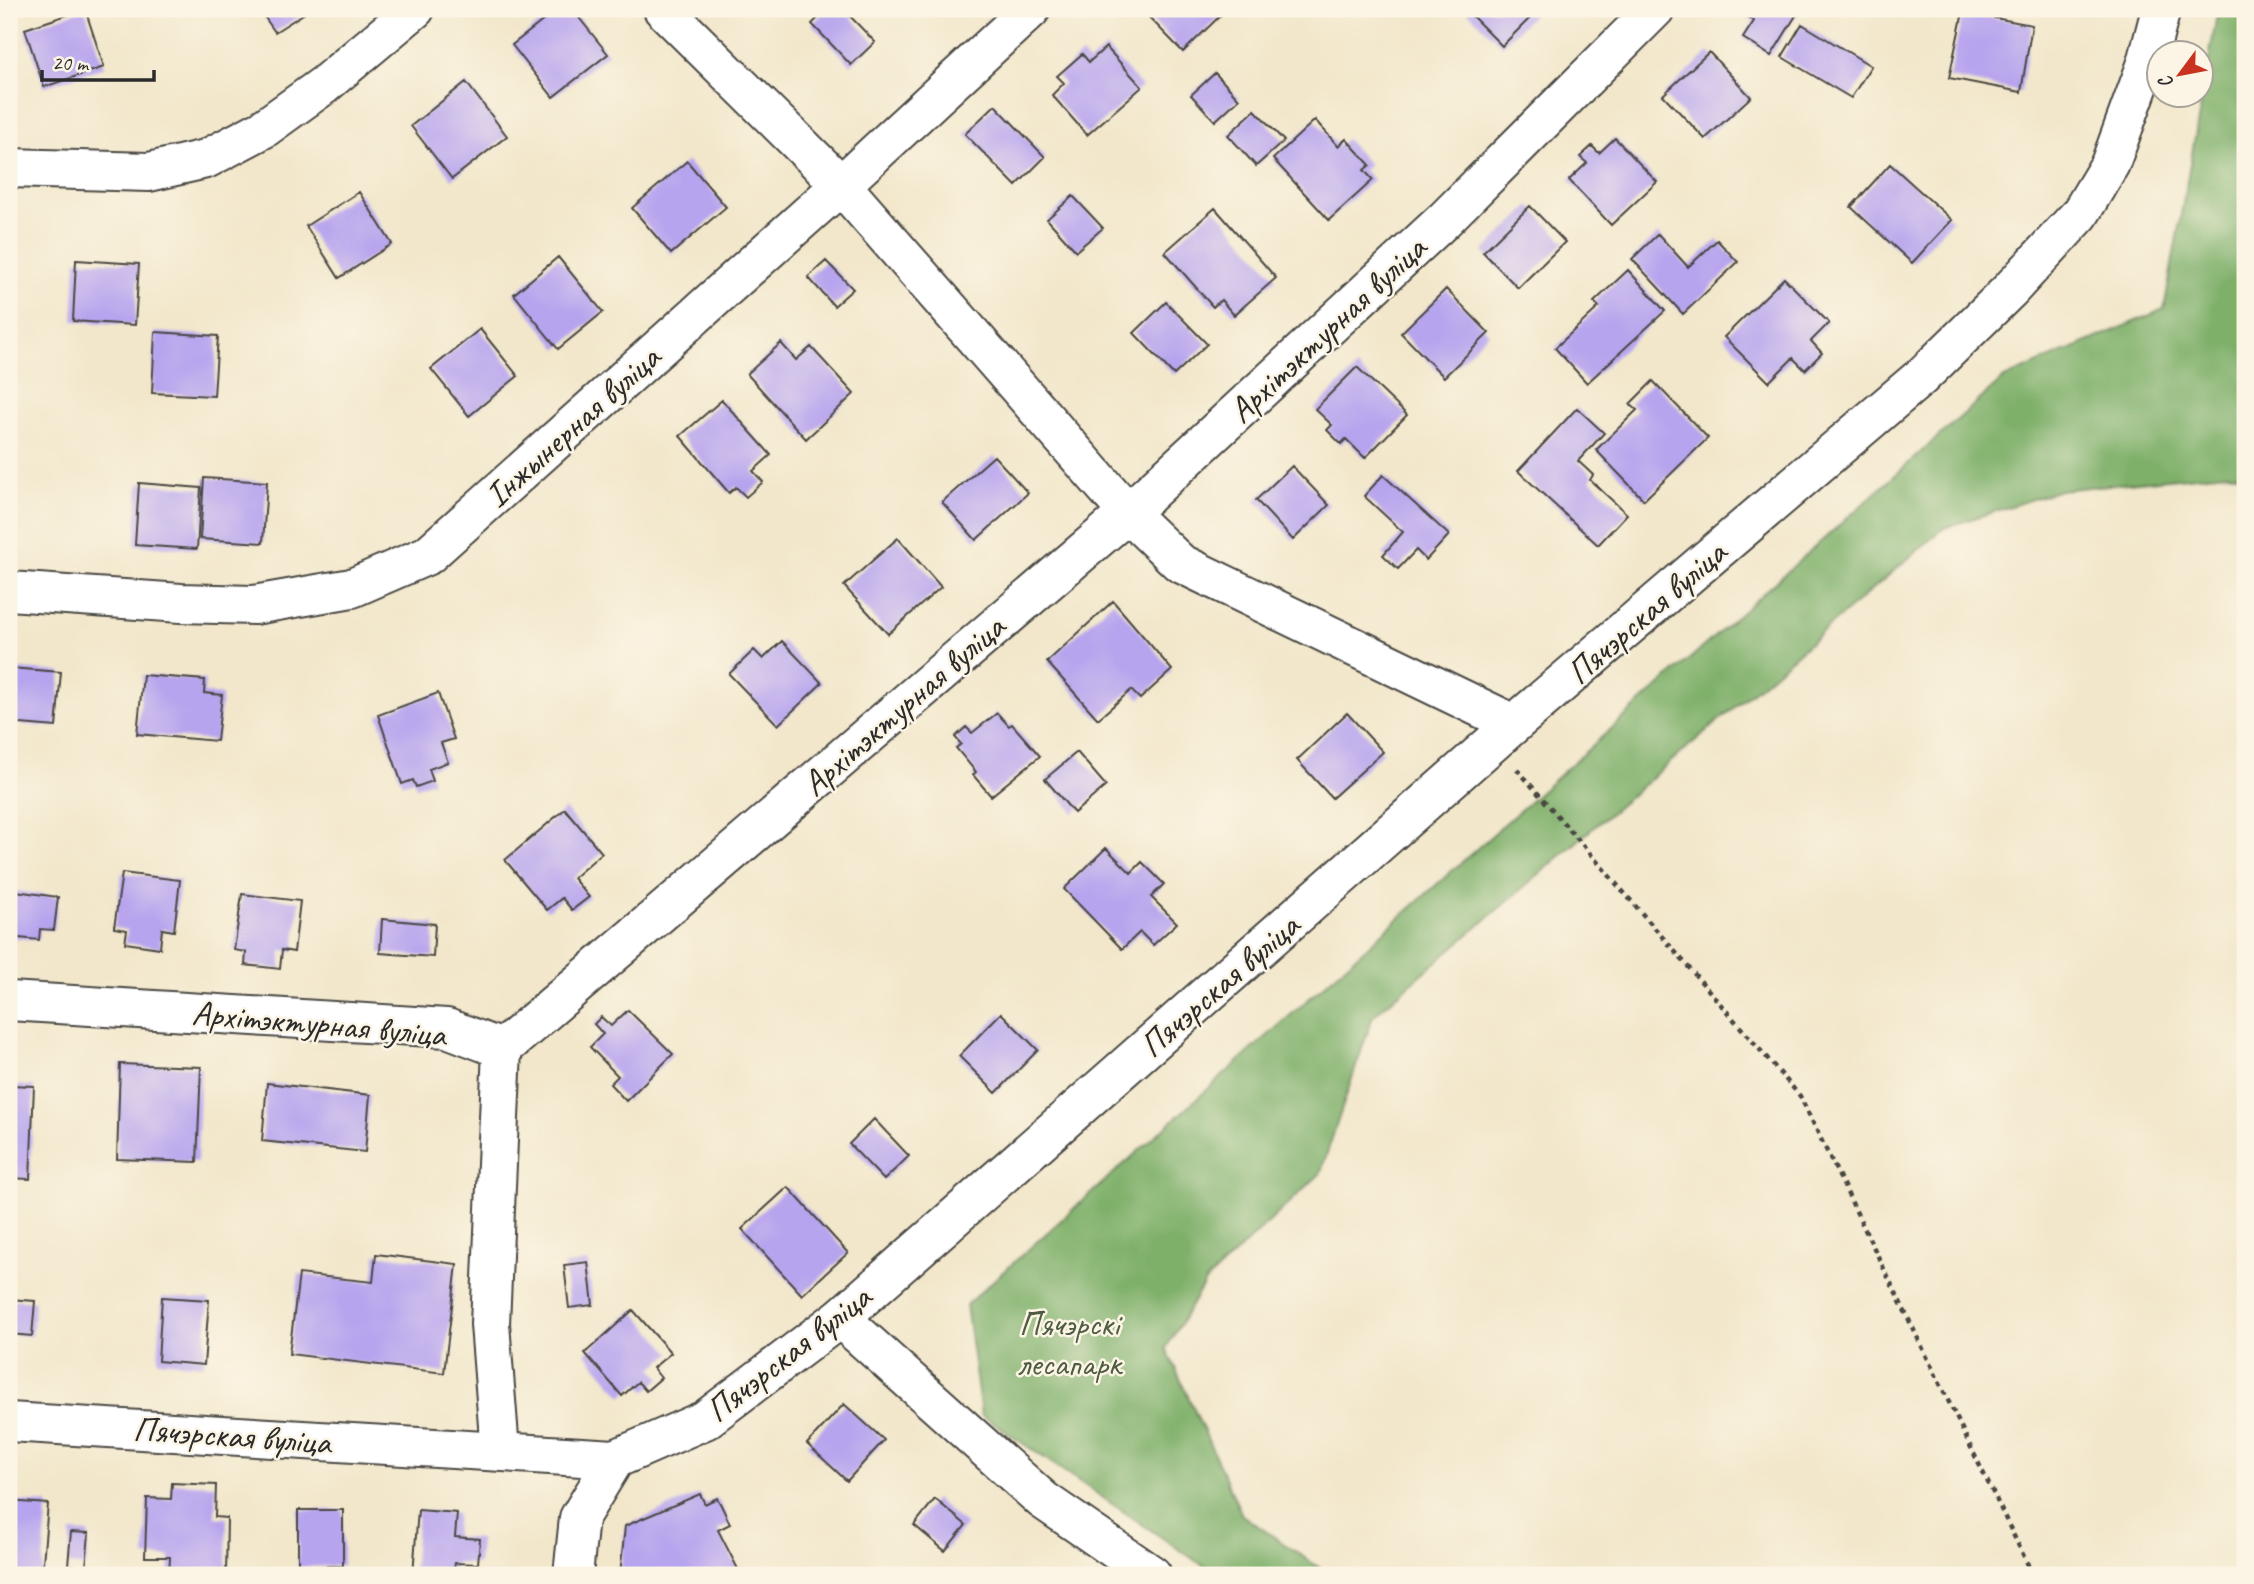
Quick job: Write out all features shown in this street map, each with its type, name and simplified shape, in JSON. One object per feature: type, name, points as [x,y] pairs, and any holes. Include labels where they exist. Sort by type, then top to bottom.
[{"type":"street","points":[[9,168],[149,172],[206,159],[263,129],[324,85],[415,9]]},
{"type":"street","points":[[663,9],[841,185],[1128,513],[1180,563],[1504,733]]},
{"type":"street","name":"Інжынерная вуліца","points":[[9,591],[181,603],[254,605],[352,588],[428,555],[841,185],[1031,9]]},
{"type":"street","name":"Архітэктурная вуліца","points":[[9,1001],[447,1028],[502,1049],[1128,513],[1444,220],[1655,9]]},
{"type":"street","name":"Пячэрская вуліца","points":[[9,1422],[615,1459],[705,1420],[840,1318],[1504,733],[1921,377],[2009,291],[2080,214],[2110,164],[2147,63],[2161,9]]},
{"type":"street","points":[[500,1451],[489,1324],[502,1049]]},
{"type":"street","points":[[840,1318],[1043,1500],[1152,1575]]},
{"type":"street","points":[[573,1575],[579,1518],[615,1459]]},
{"type":"path","points":[[1504,733],[1800,1096],[2033,1575]]},
{"type":"green space","name":"Пячэрскі лесапарк","points":[[2218,9],[2245,9],[2245,475],[2226,473],[2060,490],[1944,528],[1373,1016],[1320,1174],[1205,1282],[1166,1348],[1242,1515],[1330,1575],[1217,1575],[981,1415],[966,1305],[2004,378],[2164,309],[2200,108],[2216,108],[2216,38],[2213,38]]},
{"type":"building","points":[[85,9],[104,67],[44,87],[25,29]]},
{"type":"building","points":[[259,9],[311,9],[275,32]]},
{"type":"building","points":[[558,9],[572,9],[608,54],[553,97],[512,45]]},
{"type":"building","points":[[827,9],[843,9],[875,42],[851,65],[812,24]]},
{"type":"building","points":[[1141,9],[1227,9],[1183,52]]},
{"type":"building","points":[[1465,9],[1539,9],[1502,46]]},
{"type":"building","points":[[1736,9],[1800,9],[1771,56],[1743,38],[1754,21]]},
{"type":"building","points":[[1963,12],[2032,25],[2021,92],[1949,78]]},
{"type":"building","points":[[1802,24],[1871,66],[1851,98],[1782,57]]},
{"type":"building","points":[[1106,47],[1142,87],[1087,135],[1052,95],[1064,83],[1057,76],[1082,54],[1089,62]]},
{"type":"building","points":[[1709,52],[1751,97],[1705,139],[1663,95]]},
{"type":"building","points":[[1215,73],[1239,99],[1215,121],[1191,95]]},
{"type":"building","points":[[466,82],[507,136],[452,179],[411,126]]},
{"type":"building","points":[[995,105],[1045,157],[1016,186],[965,134]]},
{"type":"building","points":[[1255,110],[1284,141],[1256,166],[1228,135]]},
{"type":"building","points":[[1315,120],[1338,146],[1346,139],[1370,165],[1364,170],[1373,180],[1329,220],[1273,159]]},
{"type":"building","points":[[1615,138],[1657,182],[1611,225],[1569,180],[1587,163],[1580,157],[1592,146],[1599,153]]},
{"type":"building","points":[[687,161],[726,207],[671,254],[632,208]]},
{"type":"building","points":[[1890,164],[1952,220],[1912,263],[1851,207]]},
{"type":"building","points":[[359,192],[392,244],[339,278],[306,226]]},
{"type":"building","points":[[1073,196],[1103,228],[1076,251],[1047,219]]},
{"type":"building","points":[[1530,206],[1565,242],[1518,288],[1483,252]]},
{"type":"building","points":[[1215,208],[1276,278],[1234,315],[1221,300],[1213,307],[1165,252]]},
{"type":"building","points":[[1658,234],[1688,267],[1717,240],[1738,262],[1683,314],[1632,259]]},
{"type":"building","points":[[558,257],[603,312],[558,349],[514,294]]},
{"type":"building","points":[[76,260],[139,264],[135,325],[73,321]]},
{"type":"building","points":[[826,261],[853,289],[834,306],[808,277]]},
{"type":"building","points":[[1628,270],[1665,311],[1587,383],[1555,348],[1599,307],[1594,302]]},
{"type":"building","points":[[1784,278],[1829,323],[1811,341],[1822,353],[1805,370],[1793,358],[1769,382],[1724,337]]},
{"type":"building","points":[[1446,289],[1489,333],[1444,377],[1401,333]]},
{"type":"building","points":[[1166,302],[1207,344],[1174,375],[1134,333]]},
{"type":"building","points":[[480,329],[518,376],[469,416],[431,369]]},
{"type":"building","points":[[155,332],[218,336],[214,396],[152,393]]},
{"type":"building","points":[[781,343],[796,360],[811,347],[854,394],[806,439],[747,374]]},
{"type":"building","points":[[1357,367],[1407,415],[1365,458],[1346,439],[1341,444],[1327,430],[1332,425],[1315,409]]},
{"type":"building","points":[[1653,381],[1708,438],[1644,500],[1596,450],[1637,410],[1630,404]]},
{"type":"building","points":[[722,400],[771,455],[753,471],[763,482],[746,497],[736,487],[729,493],[680,436]]},
{"type":"building","points":[[1577,408],[1604,433],[1578,461],[1593,475],[1590,480],[1627,514],[1598,545],[1518,471]]},
{"type":"building","points":[[994,456],[1028,493],[976,540],[942,502]]},
{"type":"building","points":[[1292,466],[1329,505],[1293,540],[1256,500]]},
{"type":"building","points":[[1383,475],[1449,535],[1426,560],[1416,550],[1398,569],[1383,555],[1403,532],[1364,496]]},
{"type":"building","points":[[204,478],[267,482],[263,543],[200,539]]},
{"type":"building","points":[[139,483],[201,488],[197,549],[135,545]]},
{"type":"building","points":[[898,538],[941,587],[888,634],[844,586]]},
{"type":"building","points":[[1113,601],[1172,670],[1140,699],[1131,690],[1098,719],[1047,662]]},
{"type":"building","points":[[782,641],[822,683],[778,725],[729,674],[754,650],[763,659]]},
{"type":"building","points":[[9,668],[61,672],[56,727],[9,723]]},
{"type":"building","points":[[143,675],[205,680],[204,693],[222,695],[217,741],[137,734]]},
{"type":"building","points":[[438,693],[454,739],[441,743],[448,762],[429,769],[433,781],[416,787],[413,780],[402,784],[378,715]]},
{"type":"building","points":[[997,713],[1009,726],[1012,724],[1040,756],[991,796],[973,775],[976,772],[956,748],[961,744],[955,737],[966,727],[972,733]]},
{"type":"building","points":[[1347,713],[1383,752],[1332,798],[1297,760]]},
{"type":"building","points":[[1077,752],[1106,786],[1074,813],[1045,779]]},
{"type":"building","points":[[565,809],[602,853],[573,878],[589,897],[572,910],[562,898],[547,910],[505,860]]},
{"type":"building","points":[[1106,848],[1131,873],[1142,862],[1164,884],[1151,897],[1177,923],[1153,945],[1140,932],[1122,949],[1064,889]]},
{"type":"building","points":[[122,873],[180,880],[174,931],[162,929],[160,948],[125,943],[127,930],[114,928]]},
{"type":"building","points":[[9,890],[58,897],[54,930],[40,929],[39,940],[9,937]]},
{"type":"building","points":[[242,894],[300,901],[294,952],[282,950],[280,969],[245,965],[246,952],[234,950]]},
{"type":"building","points":[[382,919],[435,924],[433,957],[380,953]]},
{"type":"building","points":[[628,1010],[673,1054],[626,1101],[610,1084],[618,1076],[590,1047],[603,1034],[594,1024],[601,1017],[611,1026]]},
{"type":"building","points":[[1001,1013],[1038,1050],[996,1093],[959,1056]]},
{"type":"building","points":[[120,1064],[201,1067],[197,1162],[117,1159]]},
{"type":"building","points":[[267,1083],[370,1095],[365,1152],[262,1141]]},
{"type":"building","points":[[9,1085],[34,1086],[30,1179],[9,1178]]},
{"type":"building","points":[[874,1119],[909,1156],[884,1180],[849,1144]]},
{"type":"building","points":[[788,1187],[848,1253],[802,1295],[742,1229]]},
{"type":"building","points":[[376,1254],[457,1264],[444,1373],[289,1354],[299,1274],[373,1282]]},
{"type":"building","points":[[588,1262],[593,1305],[569,1308],[564,1265]]},
{"type":"building","points":[[162,1297],[209,1300],[204,1365],[158,1361]]},
{"type":"building","points":[[9,1299],[35,1301],[32,1336],[9,1334]]},
{"type":"building","points":[[633,1310],[671,1353],[653,1368],[661,1378],[646,1391],[638,1382],[622,1396],[585,1353]]},
{"type":"building","points":[[844,1404],[884,1440],[847,1481],[807,1444]]},
{"type":"building","points":[[172,1483],[216,1485],[215,1517],[227,1518],[226,1575],[169,1575],[170,1557],[145,1557],[147,1498],[171,1499]]},
{"type":"building","points":[[700,1494],[705,1504],[717,1498],[721,1505],[730,1524],[718,1530],[741,1575],[620,1575],[625,1526]]},
{"type":"building","points":[[935,1499],[966,1525],[945,1551],[914,1525]]},
{"type":"building","points":[[9,1501],[48,1504],[42,1575],[9,1575]]},
{"type":"building","points":[[298,1510],[343,1510],[343,1566],[298,1567]]},
{"type":"building","points":[[418,1510],[457,1513],[455,1537],[480,1539],[478,1564],[455,1563],[453,1575],[413,1574]]},
{"type":"building","points":[[71,1532],[89,1533],[86,1567],[68,1565]]}]
